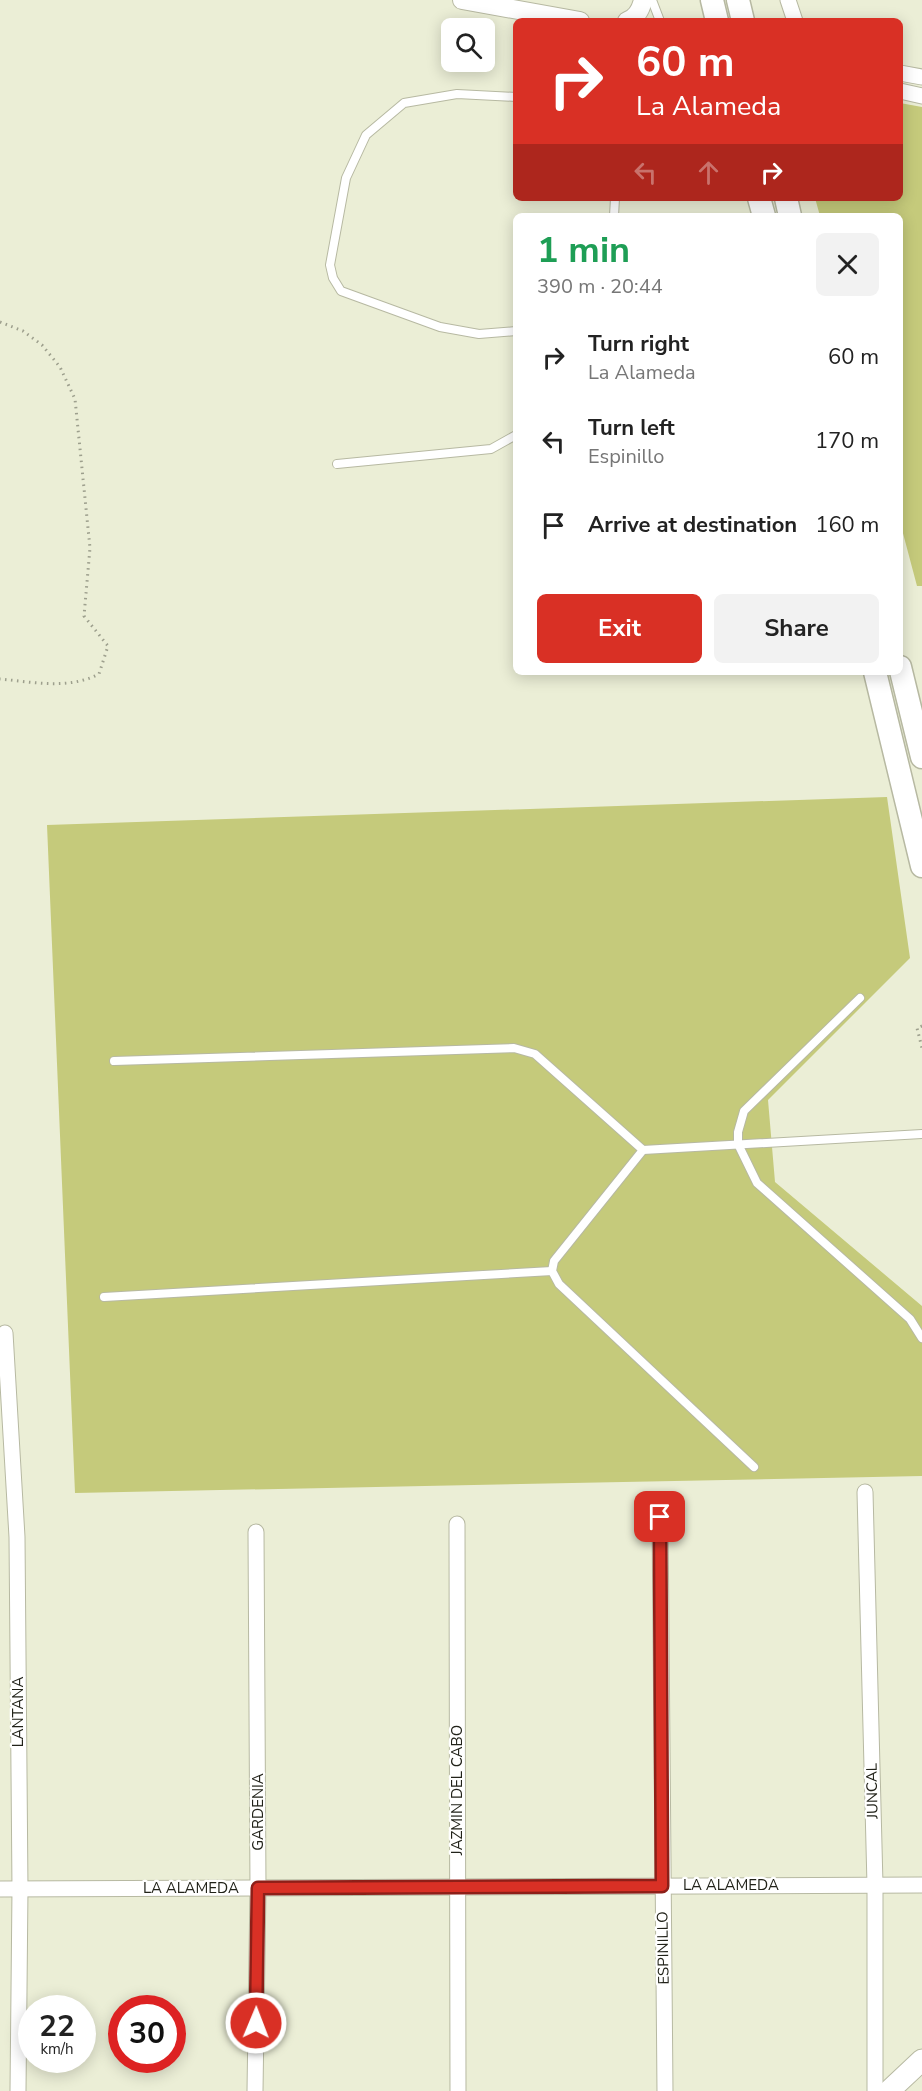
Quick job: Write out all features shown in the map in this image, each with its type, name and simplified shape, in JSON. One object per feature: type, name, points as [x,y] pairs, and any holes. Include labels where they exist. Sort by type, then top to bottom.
[{"type":"main road","points":[[712,0],[716,18]]},
{"type":"main road","points":[[738,0],[742,18]]},
{"type":"main road","points":[[876,675],[922,866]]},
{"type":"main road","points":[[902,675],[922,757]]},
{"type":"main road","points":[[889,2091],[922,2060]]},
{"type":"street","points":[[462,0],[563,18]]},
{"type":"street","points":[[633,18],[642,8],[643,0]]},
{"type":"street","points":[[788,0],[794,18]]},
{"type":"street","points":[[903,74],[922,77]]},
{"type":"street","points":[[903,92],[922,96]]},
{"type":"street","name":"LANTANA","points":[[5,1333],[17,1537],[20,1889],[18,2091]]},
{"type":"street","name":"JUNCAL","points":[[865,1492],[875,1885],[875,2091]]},
{"type":"street","name":"ESPINILLO","points":[[660,1517],[665,2091]]},
{"type":"street","name":"JAZMIN DEL CABO","points":[[457,1524],[458,2091]]},
{"type":"street","name":"GARDENIA","points":[[255,2091],[258,1888],[256,1532]]},
{"type":"street","name":"LA ALAMEDA","points":[[0,1889],[922,1885]]},
{"type":"lane","points":[[652,0],[659,18]]},
{"type":"lane","points":[[513,97],[457,94],[404,103],[366,135],[346,178],[330,265],[333,278],[341,291],[440,327],[479,334],[513,331]]},
{"type":"lane","points":[[337,464],[491,449],[513,437]]},
{"type":"lane","points":[[860,998],[744,1111],[738,1132],[738,1144],[757,1183],[910,1318],[922,1338]]},
{"type":"lane","points":[[114,1061],[514,1048],[535,1054],[643,1150],[922,1134]]},
{"type":"lane","points":[[643,1150],[554,1261],[552,1271],[559,1284],[754,1467]]},
{"type":"lane","points":[[104,1297],[552,1271]]},
{"type":"path","points":[[0,322],[23,331],[42,345],[60,367],[75,399],[90,548],[84,616],[108,646],[99,674],[84,681],[68,684],[0,679]]},
{"type":"path","points":[[922,1026],[917,1028],[922,1048]]},
{"type":"green space","points":[[903,104],[922,107],[922,586],[917,586],[903,533],[903,213],[819,213],[816,201],[903,201]]},
{"type":"green space","points":[[887,797],[910,958],[768,1100],[775,1182],[922,1306],[922,1476],[75,1493],[47,825]]},
{"type":"route","points":[[256,2023],[258,1888],[662,1886],[660,1517]]}]
